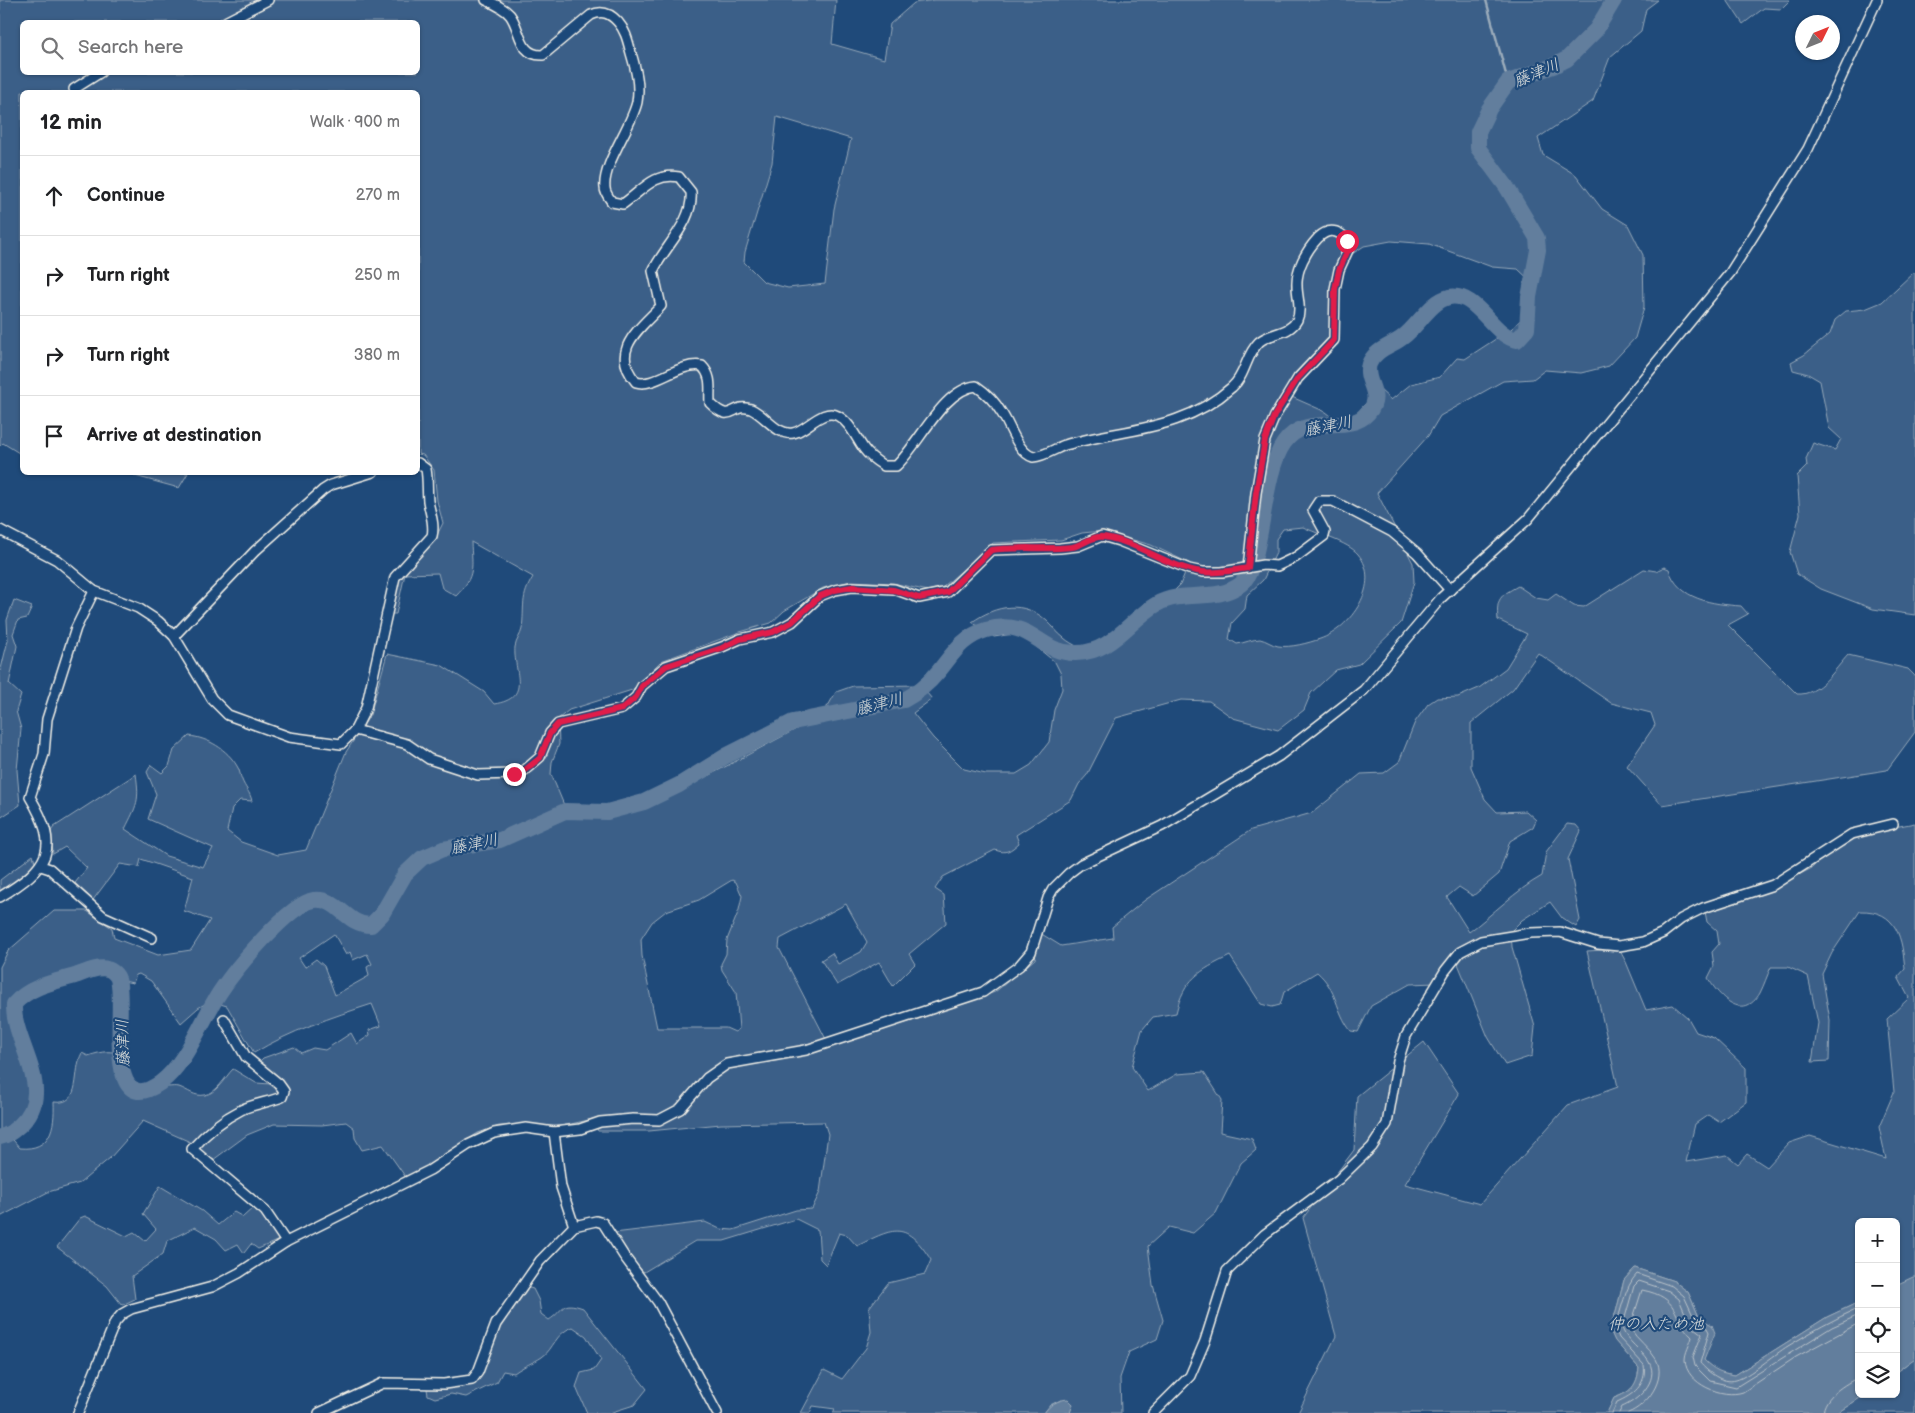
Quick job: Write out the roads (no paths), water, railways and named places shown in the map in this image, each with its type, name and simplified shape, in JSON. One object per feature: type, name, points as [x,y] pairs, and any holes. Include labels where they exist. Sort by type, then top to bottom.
[{"type":"street","points":[[229,20],[268,0]]},
{"type":"street","points":[[486,0],[503,9],[510,16],[522,44],[537,56],[544,55],[591,15],[605,12],[615,19],[623,28],[638,78],[638,95],[634,112],[614,153],[604,189],[612,202],[623,204],[648,183],[662,175],[679,176],[691,192],[690,206],[683,221],[653,271],[661,306],[637,330],[627,345],[625,358],[630,375],[636,382],[646,383],[687,366],[702,366],[708,372],[710,380],[710,403],[719,413],[728,414],[742,408],[750,409],[766,418],[779,431],[790,434],[801,431],[818,418],[830,414],[837,415],[874,460],[890,468],[904,458],[940,410],[967,386],[976,386],[982,390],[1000,411],[1022,448],[1033,456],[1065,446],[1150,429],[1201,409],[1230,389],[1242,378],[1250,354],[1260,341],[1292,328],[1298,318],[1297,285],[1301,264],[1312,246],[1323,234],[1335,230],[1341,234],[1350,246],[1339,270],[1335,289],[1334,340],[1298,378],[1274,416],[1265,440],[1256,493],[1248,568]]},
{"type":"street","points":[[78,1413],[115,1322],[122,1314],[131,1309],[212,1287],[239,1273],[286,1242],[430,1170],[488,1135],[526,1128],[554,1132],[580,1129],[600,1122],[633,1119],[659,1120],[680,1109],[707,1078],[727,1064],[806,1050],[983,992],[1019,966],[1030,952],[1048,898],[1053,889],[1069,873],[1081,864],[1162,826],[1279,756],[1364,690],[1450,590],[1528,519],[1730,273],[1808,149],[1877,0]]},
{"type":"street","points":[[74,89],[96,75]]},
{"type":"street","points":[[0,530],[57,560],[94,591],[138,608],[158,621],[174,636],[218,707],[236,719],[289,737],[341,744],[356,730],[366,708],[395,577],[432,536],[434,529],[428,505],[426,469],[420,464]]},
{"type":"street","points":[[174,636],[255,551],[323,490],[331,485],[363,475]]},
{"type":"street","points":[[356,730],[406,744],[429,759],[478,775],[514,774],[525,770],[540,758],[550,733],[558,724],[622,709],[636,697],[642,686],[666,666],[722,648],[740,639],[773,632],[792,622],[820,596],[835,590],[852,587],[894,590],[919,598],[948,592],[991,550],[1078,546],[1102,536],[1189,569],[1203,572],[1222,572],[1263,565],[1277,566],[1288,562],[1324,536],[1325,532],[1313,510],[1319,501],[1324,500],[1333,502],[1392,532],[1417,553],[1450,590]]},
{"type":"street","points":[[0,897],[25,881],[41,866],[46,850],[47,835],[43,818],[30,797],[44,754],[47,719],[76,628],[94,591]]},
{"type":"street","points":[[1153,1413],[1190,1376],[1205,1341],[1227,1271],[1265,1234],[1339,1179],[1372,1147],[1387,1124],[1398,1061],[1406,1036],[1445,971],[1460,952],[1480,941],[1530,933],[1560,932],[1598,944],[1619,946],[1643,942],[1663,933],[1703,908],[1773,885],[1852,834],[1893,824]]},
{"type":"street","points":[[41,866],[50,869],[103,916],[152,938]]},
{"type":"street","points":[[224,1018],[246,1057],[279,1084],[284,1091],[282,1097],[263,1105],[242,1110],[216,1125],[192,1149],[264,1211],[286,1242]]},
{"type":"street","points":[[554,1132],[561,1188],[574,1226]]},
{"type":"street","points":[[319,1413],[383,1383],[444,1384],[472,1380],[478,1372],[496,1324],[540,1261],[574,1226],[596,1221],[604,1223],[624,1256],[658,1302],[717,1413]]},
{"type":"water","name":"仲の入ため池","points":[[1635,1268],[1674,1281],[1688,1292],[1700,1319],[1712,1325],[1715,1333],[1704,1360],[1718,1370],[1735,1375],[1827,1317],[1855,1304],[1855,1398],[1860,1398],[1837,1413],[1607,1413],[1614,1398],[1629,1391],[1635,1384],[1639,1368],[1615,1341],[1609,1328],[1616,1312],[1624,1280]]},
{"type":"water","points":[[1915,1277],[1915,1358],[1900,1369],[1900,1308],[1900,1283]]},
{"type":"water","points":[[1068,1399],[1073,1404],[1070,1413],[1044,1413],[1054,1403]]},
{"type":"waterway","points":[[1486,0],[1508,82]]},
{"type":"waterway","name":"藤津川","points":[[0,1137],[8,1134],[20,1125],[31,1112],[35,1097],[34,1082],[19,1035],[14,1004],[34,989],[95,969],[111,970],[117,976],[120,992],[120,1055],[123,1074],[130,1087],[142,1091],[160,1083],[178,1065],[227,982],[263,939],[303,904],[314,900],[322,900],[330,903],[355,921],[371,925],[382,914],[405,874],[422,858],[443,849],[500,840],[565,811],[607,812],[644,802],[679,785],[726,756],[793,722],[904,700],[927,684],[959,647],[970,637],[978,633],[1002,627],[1015,628],[1063,652],[1089,652],[1110,642],[1157,604],[1178,597],[1221,593],[1232,590],[1241,584],[1248,574],[1254,559],[1270,477],[1276,458],[1284,443],[1293,433],[1304,428],[1349,423],[1359,420],[1368,413],[1373,406],[1374,400],[1368,370],[1369,364],[1375,355],[1409,332],[1436,303],[1449,297],[1459,297],[1468,301],[1508,337],[1517,340],[1527,329],[1529,297],[1538,250],[1537,238],[1506,186],[1478,148],[1478,132],[1489,109],[1508,82],[1567,59],[1596,30],[1614,0]]}]
